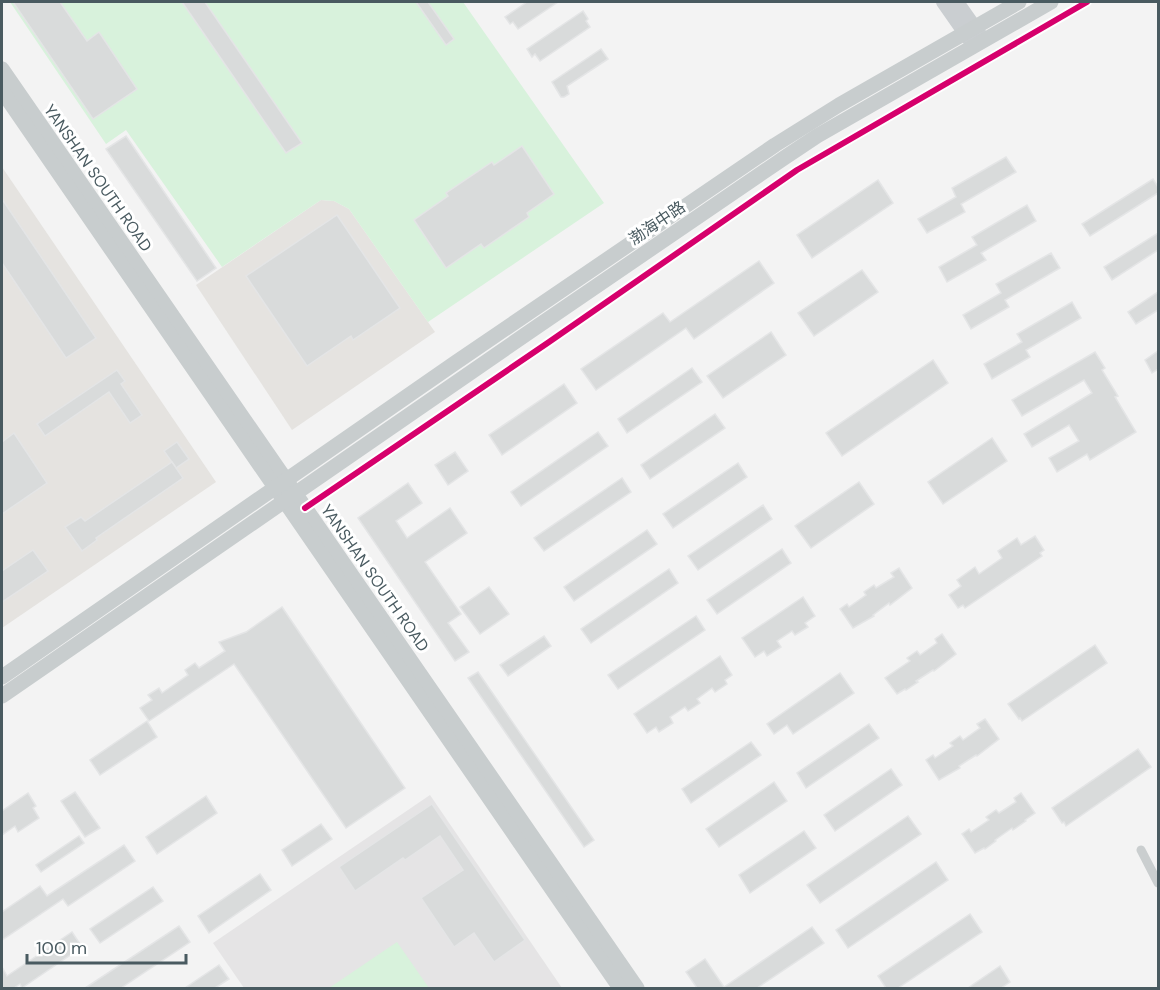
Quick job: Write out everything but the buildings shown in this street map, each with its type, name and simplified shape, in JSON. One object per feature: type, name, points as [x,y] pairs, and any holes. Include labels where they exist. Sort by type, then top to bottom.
[{"type":"main road","points":[[943,2],[970,30],[979,43]]},
{"type":"main road","points":[[957,2],[970,30]]},
{"type":"main road","name":"渤海中路","points":[[2,677],[454,363],[775,145],[1019,2]]},
{"type":"main road","name":"渤海中路","points":[[2,696],[817,136],[1051,2]]},
{"type":"main road","name":"YANSHAN SOUTH ROAD","points":[[2,69],[280,484]]},
{"type":"main road","name":"YANSHAN SOUTH ROAD","points":[[2,91],[289,497],[620,988]]},
{"type":"main road","name":"YANSHAN SOUTH ROAD","points":[[289,497],[305,508],[637,988]]},
{"type":"street","points":[[305,508],[797,170],[1087,2]]},
{"type":"street","points":[[1141,850],[1158,883]]},
{"type":"shaded area","points":[[2,167],[216,482],[2,628]]},
{"type":"shaded area","points":[[321,200],[334,201],[349,209],[435,332],[292,430],[196,285]]},
{"type":"shaded area","points":[[430,795],[562,988],[244,988],[213,943]]},
{"type":"green space","points":[[10,2],[463,2],[604,203],[428,322],[349,209],[334,201],[321,200],[222,267],[126,130],[106,144]]},
{"type":"green space","points":[[397,942],[429,988],[329,988]]},
{"type":"cycle path","points":[[305,508],[797,170],[1087,2]]}]
